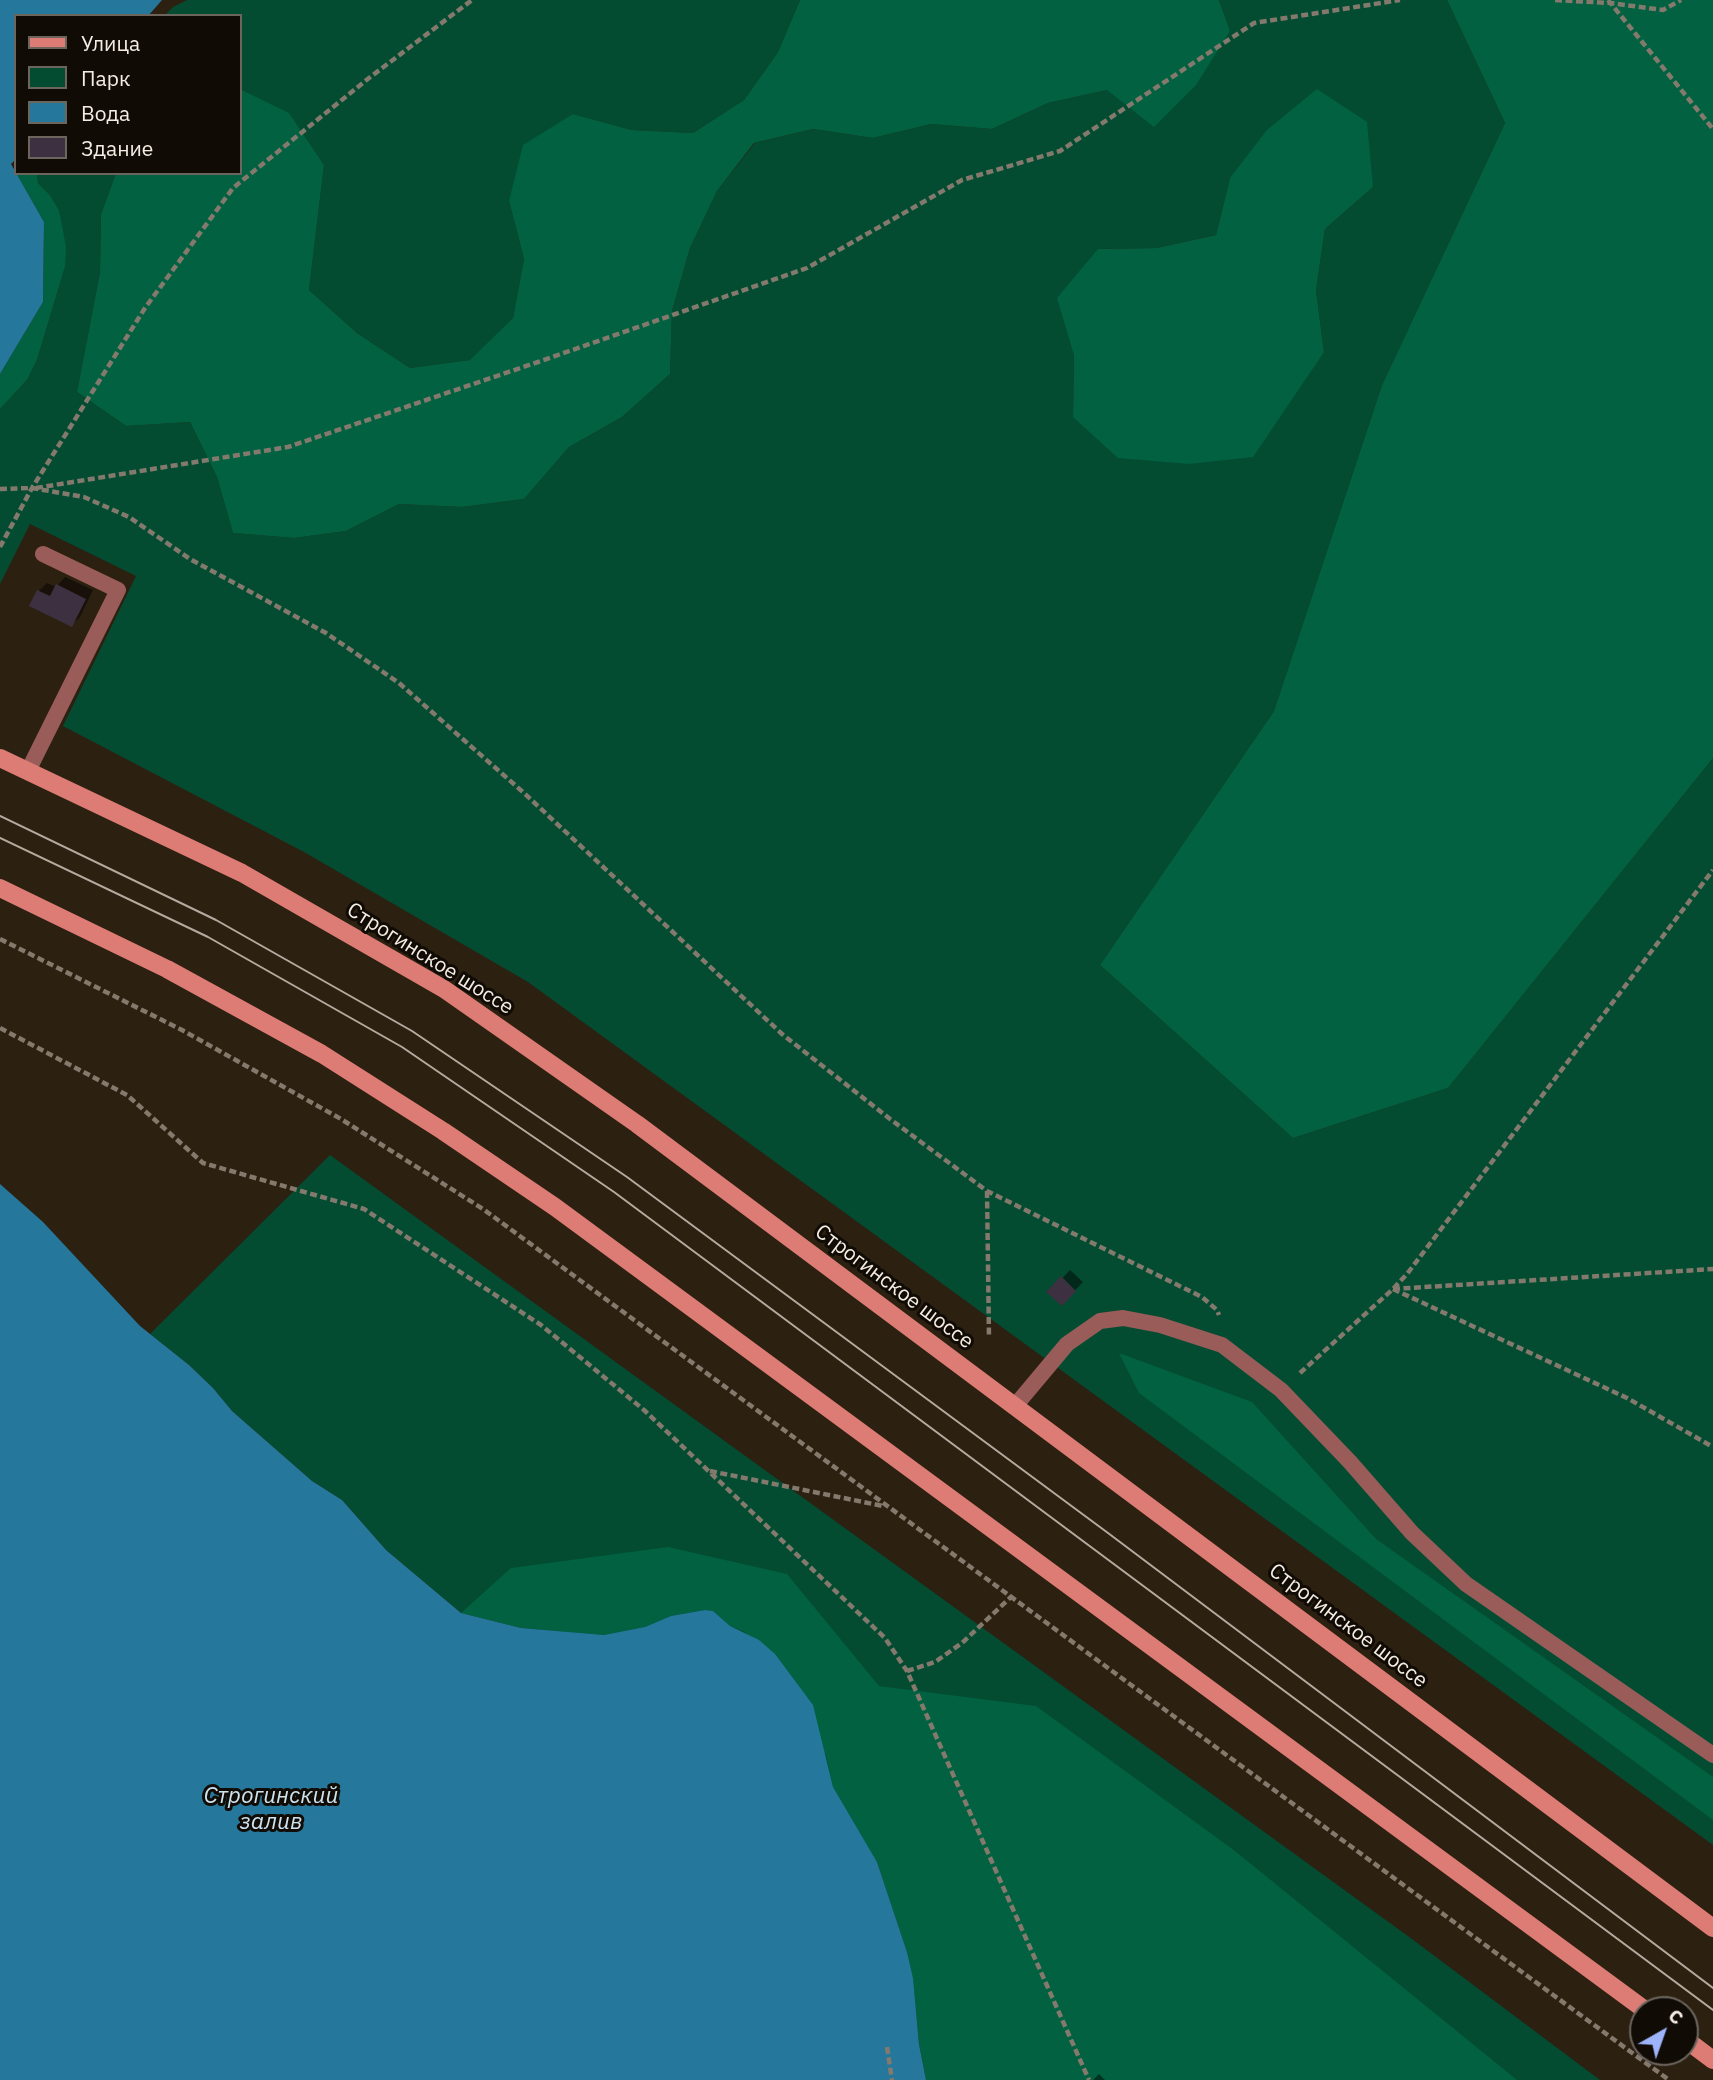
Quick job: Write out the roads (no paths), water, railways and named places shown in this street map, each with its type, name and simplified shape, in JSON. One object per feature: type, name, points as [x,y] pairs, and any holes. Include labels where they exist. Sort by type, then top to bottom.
[{"type":"main road","name":"Строгинское шоссе","points":[[0,758],[242,873],[444,989],[637,1124],[1713,1928]]},
{"type":"main road","points":[[0,888],[167,969],[322,1054],[443,1130],[555,1207],[1629,1998]]},
{"type":"lane","points":[[28,771],[118,590],[43,554]]},
{"type":"lane","points":[[1015,1406],[1067,1344],[1100,1321],[1123,1318],[1160,1325],[1222,1345],[1281,1391],[1350,1462],[1412,1533],[1466,1584],[1713,1755]]},
{"type":"water","points":[[0,0],[162,0],[150,14],[14,14],[14,161],[11,164],[14,175],[17,175],[44,222],[43,302],[0,374]]},
{"type":"water","name":"Строгинский залив","points":[[0,1184],[43,1222],[140,1326],[189,1365],[232,1411],[312,1481],[342,1500],[386,1550],[461,1613],[521,1628],[604,1635],[645,1627],[671,1616],[713,1611],[730,1626],[759,1640],[775,1654],[813,1705],[833,1787],[877,1862],[913,1978],[919,2044],[926,2080],[0,2080]]},
{"type":"tram line","points":[[0,816],[216,920],[412,1031],[627,1177],[1108,1533],[1713,1988]]},
{"type":"tram line","points":[[0,838],[208,937],[402,1047],[614,1192],[1713,2010]]}]
